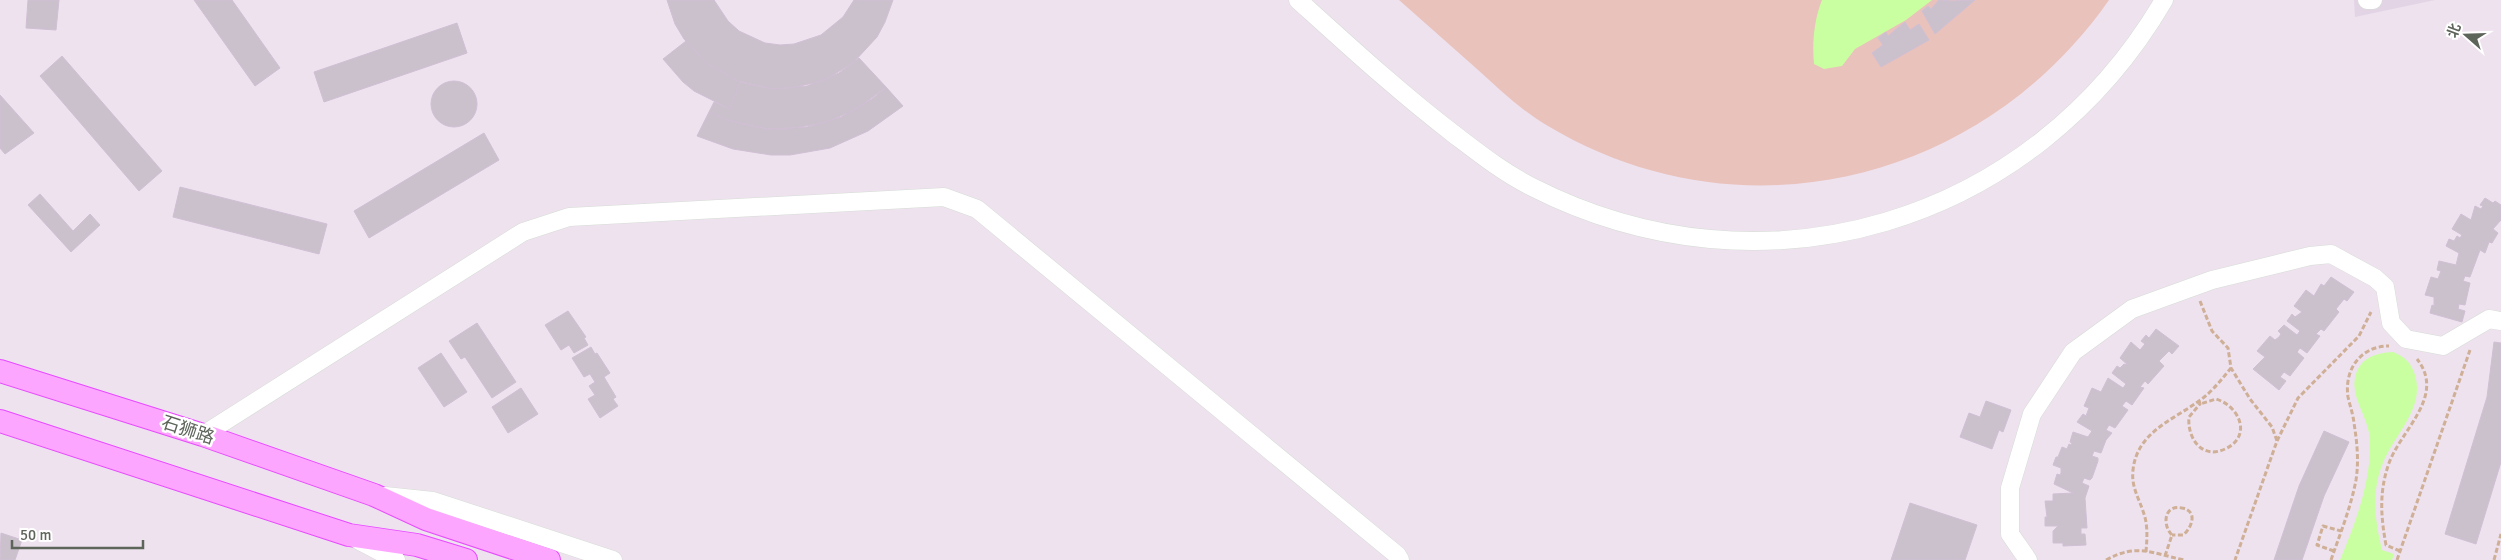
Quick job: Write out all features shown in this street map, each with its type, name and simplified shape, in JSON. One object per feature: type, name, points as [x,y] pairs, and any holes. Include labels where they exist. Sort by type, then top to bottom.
[{"type":"main road","name":"石狮路","points":[[0,371],[204,435],[374,494],[426,519],[549,560]]},
{"type":"main road","points":[[0,422],[349,535],[417,544],[466,560]]},
{"type":"street","points":[[1298,0],[1396,90],[1498,168],[1529,186],[1594,214],[1653,231],[1697,239],[1767,242],[1820,237],[1872,226],[1939,203],[2002,170],[2038,145],[2086,104],[2132,50],[2164,0]]},
{"type":"street","points":[[2367,0],[2373,0]]},
{"type":"street","points":[[204,435],[523,232],[569,217],[944,197],[977,209],[1397,555],[1400,560]]},
{"type":"street","points":[[2028,560],[2010,534],[2010,488],[2032,414],[2073,352],[2132,309],[2194,286],[2310,256],[2331,254],[2375,278],[2385,287],[2391,323],[2406,338],[2443,346],[2489,319],[2501,321]]},
{"type":"street","name":"石狮路","points":[[374,494],[433,501],[613,560]]},
{"type":"street","points":[[349,535],[396,560]]},
{"type":"path","points":[[2194,286],[2212,331],[2228,348],[2231,368],[2250,399],[2272,427],[2277,441]]},
{"type":"path","points":[[2235,560],[2277,441],[2298,398],[2359,336],[2371,311],[2387,302]]},
{"type":"path","points":[[2397,560],[2479,326]]},
{"type":"path","points":[[2331,560],[2356,480],[2358,451],[2348,395],[2348,378],[2352,365],[2363,353],[2375,348],[2394,347]]},
{"type":"path","points":[[2400,551],[2386,545],[2381,516],[2382,489],[2388,464],[2418,417],[2424,399],[2426,380],[2422,366],[2414,355]]},
{"type":"path","points":[[2146,552],[2148,529],[2134,490],[2133,469],[2141,445],[2158,427],[2200,402],[2216,399],[2233,407],[2240,422],[2239,432],[2234,442],[2227,448],[2209,451],[2202,448],[2190,435],[2189,417],[2200,402],[2215,388],[2231,368]]},
{"type":"path","points":[[2182,508],[2190,512],[2193,520],[2190,529],[2183,535],[2172,535],[2167,529],[2165,521],[2167,514],[2174,509],[2182,508]]},
{"type":"path","points":[[2334,550],[2317,544],[2324,526],[2341,531]]},
{"type":"path","points":[[2494,560],[2501,534]]},
{"type":"path","points":[[2166,556],[2172,535]]},
{"type":"path","points":[[2106,560],[2122,552],[2135,549],[2184,560]]},
{"type":"shaded area","points":[[1399,0],[2109,0],[2056,62],[1995,113],[1927,150],[1854,175],[1777,185],[1700,181],[1623,161],[1548,126],[1511,100]]},
{"type":"shaded area","points":[[1822,0],[1932,0],[1906,20],[1855,49],[1842,66],[1824,69],[1814,64],[1813,56],[1815,24]]},
{"type":"shaded area","points":[[2354,0],[2435,0],[2355,17]]},
{"type":"shaded area","points":[[2393,352],[2408,362],[2414,372],[2417,385],[2413,408],[2388,452],[2377,484],[2375,507],[2382,550],[2394,554],[2392,560],[2340,560],[2358,514],[2369,465],[2369,433],[2355,392],[2355,378],[2357,371],[2364,361],[2374,355]]},
{"type":"building","points":[[28,0],[59,0],[56,30],[26,28]]},
{"type":"building","points":[[194,0],[232,0],[280,68],[255,86]]},
{"type":"building","points":[[667,0],[714,0],[728,21],[739,31],[765,43],[780,45],[794,44],[821,35],[843,17],[854,0],[893,0],[877,37],[853,63],[823,81],[790,88],[772,89],[738,81],[708,64],[684,39],[675,24]]},
{"type":"building","points":[[1939,0],[1975,0],[1935,34],[1922,11],[1928,6],[1931,9]]},
{"type":"building","points":[[1905,22],[1910,30],[1919,24],[1929,40],[1881,67],[1872,53],[1883,45],[1878,38],[1886,32],[1888,36]]},
{"type":"building","points":[[457,23],[467,53],[324,102],[314,72]]},
{"type":"building","points":[[686,41],[708,64],[740,82],[730,109],[694,91],[683,82],[663,59]]},
{"type":"building","points":[[62,56],[162,171],[139,191],[40,76]]},
{"type":"building","points":[[859,58],[886,87],[857,109],[824,123],[787,129],[767,129],[727,120],[709,112],[714,102],[730,109],[740,82],[772,89],[807,86],[839,73]]},
{"type":"building","points":[[459,81],[471,87],[476,95],[476,113],[471,121],[463,126],[449,127],[437,121],[432,113],[431,99],[437,87],[445,82]]},
{"type":"building","points":[[886,87],[903,106],[868,131],[830,148],[790,155],[771,155],[733,149],[697,136],[709,112],[727,120],[767,129],[807,127],[841,117],[872,99]]},
{"type":"building","points":[[0,95],[34,133],[5,154],[0,148]]},
{"type":"building","points":[[484,133],[499,160],[369,238],[354,211]]},
{"type":"building","points":[[180,187],[327,224],[319,254],[173,217]]},
{"type":"building","points":[[40,194],[73,231],[90,214],[100,225],[71,252],[28,205]]},
{"type":"building","points":[[2485,198],[2501,205],[2501,220],[2493,229],[2498,233],[2492,243],[2489,242],[2485,253],[2480,250],[2470,277],[2465,276],[2463,281],[2470,283],[2465,305],[2459,304],[2458,309],[2465,311],[2462,322],[2430,313],[2432,305],[2434,306],[2434,297],[2425,295],[2431,277],[2438,279],[2441,271],[2437,270],[2439,261],[2456,265],[2459,253],[2446,246],[2449,239],[2454,241],[2457,236],[2460,238],[2462,235],[2452,229],[2461,214],[2471,220],[2475,206],[2481,209],[2483,206],[2480,205]]},
{"type":"building","points":[[2331,277],[2354,292],[2347,301],[2344,299],[2336,309],[2339,312],[2324,331],[2321,329],[2316,334],[2320,336],[2307,353],[2300,348],[2297,352],[2304,358],[2290,376],[2284,372],[2280,377],[2286,381],[2279,390],[2253,369],[2265,357],[2257,351],[2270,336],[2275,340],[2279,337],[2281,334],[2278,331],[2284,325],[2297,335],[2300,331],[2287,321],[2292,314],[2295,317],[2302,312],[2294,306],[2306,290],[2314,296],[2321,284],[2324,286]]},
{"type":"building","points":[[568,311],[586,337],[584,338],[588,345],[574,353],[569,345],[561,350],[545,325]]},
{"type":"building","points":[[477,323],[516,382],[492,398],[465,357],[461,359],[449,341]]},
{"type":"building","points":[[2156,329],[2179,346],[2172,354],[2169,351],[2159,361],[2164,366],[2148,384],[2145,381],[2140,387],[2144,388],[2132,405],[2126,401],[2122,406],[2128,410],[2115,428],[2109,425],[2106,430],[2112,433],[2106,440],[2101,453],[2094,451],[2092,456],[2098,458],[2098,461],[2092,478],[2090,480],[2084,478],[2082,483],[2089,486],[2085,498],[2087,528],[2081,528],[2081,534],[2085,534],[2086,545],[2063,546],[2063,543],[2053,543],[2053,531],[2058,526],[2045,526],[2045,517],[2047,517],[2045,501],[2053,501],[2053,494],[2073,493],[2054,484],[2057,474],[2060,475],[2061,473],[2061,468],[2053,465],[2056,457],[2058,457],[2062,447],[2067,449],[2069,444],[2071,445],[2073,432],[2088,437],[2092,431],[2077,422],[2083,414],[2086,416],[2089,408],[2084,406],[2092,388],[2101,392],[2108,378],[2123,388],[2126,384],[2112,373],[2117,366],[2120,368],[2124,364],[2128,365],[2120,358],[2131,342],[2140,350],[2145,344],[2141,341],[2146,335],[2149,338]]},
{"type":"building","points":[[2494,342],[2501,343],[2501,462],[2476,544],[2445,534],[2487,397]]},
{"type":"building","points":[[591,347],[610,373],[604,377],[616,397],[613,399],[618,406],[600,418],[588,399],[595,395],[589,386],[595,382],[590,374],[584,377],[572,358]]},
{"type":"building","points":[[441,353],[467,392],[444,407],[418,368]]},
{"type":"building","points":[[521,388],[538,414],[508,433],[492,407]]},
{"type":"building","points":[[1986,401],[2011,410],[2003,432],[1999,430],[1992,449],[1960,437],[1969,413],[1980,417]]},
{"type":"building","points":[[2324,431],[2349,442],[2324,496],[2302,560],[2274,560],[2299,486]]},
{"type":"building","points":[[1910,503],[1977,525],[1965,560],[1891,560]]},
{"type":"building","points":[[1,533],[22,540],[15,560],[0,560]]}]
